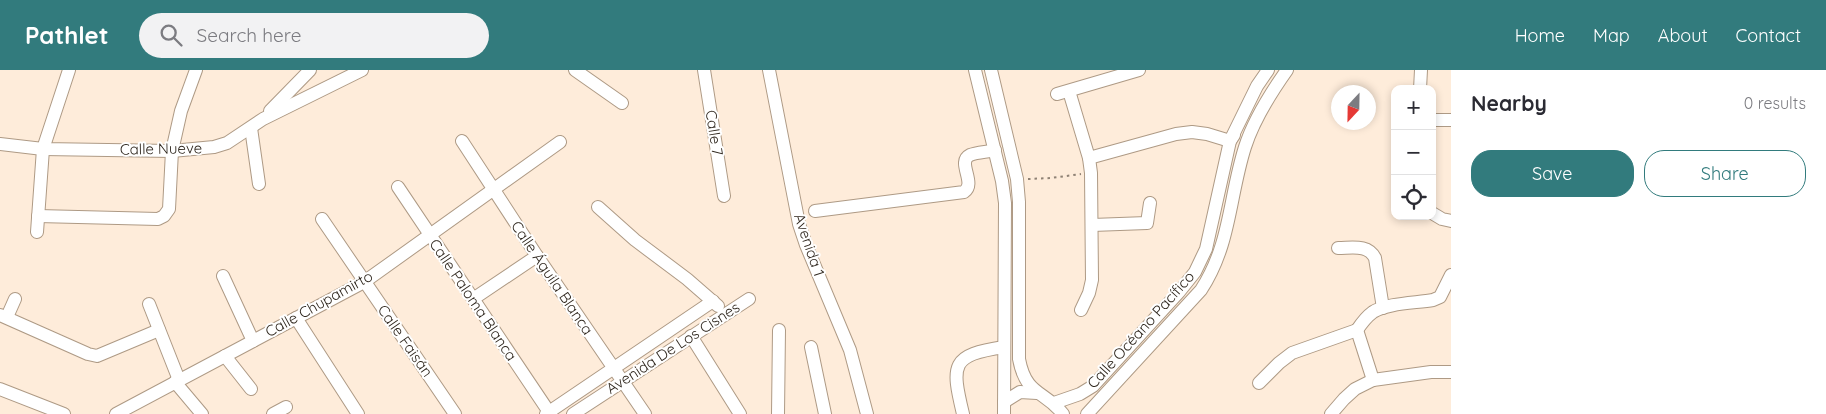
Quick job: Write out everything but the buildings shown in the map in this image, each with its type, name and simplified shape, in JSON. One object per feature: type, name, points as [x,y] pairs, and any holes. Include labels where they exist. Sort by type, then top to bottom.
[{"type":"street","points":[[37,232],[44,149],[69,70]]},
{"type":"street","points":[[38,216],[158,219],[164,216],[169,209],[172,151],[181,111],[196,70]]},
{"type":"street","points":[[263,119],[310,70]]},
{"type":"street","name":"Calle Nueve","points":[[0,144],[44,149],[172,151],[214,147],[227,144],[263,119],[362,70]]},
{"type":"street","points":[[575,70],[622,103]]},
{"type":"street","name":"Calle 7","points":[[704,70],[724,196]]},
{"type":"street","name":"Avenida 1","points":[[769,70],[799,224],[850,350],[867,414]]},
{"type":"street","points":[[975,70],[1002,180],[1005,203],[1004,408]]},
{"type":"street","points":[[991,70],[1017,179],[1019,202],[1019,359],[1021,373],[1037,393],[1054,403],[1063,414]]},
{"type":"street","points":[[1081,310],[1089,293],[1092,280],[1091,173],[1089,158],[1063,92],[1139,70]]},
{"type":"street","name":"Calle Océano Pacífico","points":[[1054,403],[1080,394],[1093,386],[1195,272],[1206,249],[1230,141],[1257,86],[1268,70]]},
{"type":"street","name":"Calle Océano Pacífico","points":[[1087,414],[1202,290],[1211,275],[1220,256],[1227,232],[1245,146],[1268,97],[1287,70]]},
{"type":"street","points":[[1420,85],[1421,70]]},
{"type":"street","points":[[1089,158],[1176,134],[1192,132],[1207,134],[1230,141],[1248,115],[1268,97]]},
{"type":"street","points":[[987,120],[1003,116]]},
{"type":"street","points":[[1436,120],[1451,120]]},
{"type":"street","points":[[251,128],[259,184]]},
{"type":"street","name":"Calle Águila Blanca","points":[[462,141],[537,256],[645,414]]},
{"type":"street","name":"Calle Chupamirto","points":[[116,414],[364,282],[560,142]]},
{"type":"street","points":[[815,211],[964,192],[968,189],[969,184],[966,159],[970,155],[995,150]]},
{"type":"street","name":"Calle Paloma Blanca","points":[[398,187],[548,413]]},
{"type":"street","points":[[1092,225],[1147,223],[1150,203]]},
{"type":"street","points":[[598,207],[635,240],[687,279],[726,314]]},
{"type":"street","points":[[1436,215],[1451,221]]},
{"type":"street","name":"Calle Faisán","points":[[322,218],[455,414]]},
{"type":"street","points":[[1338,248],[1365,248],[1372,252],[1375,258],[1383,308]]},
{"type":"street","points":[[473,299],[537,256]]},
{"type":"street","points":[[1259,383],[1292,353],[1357,330],[1372,313],[1383,308],[1433,300],[1440,297],[1451,275]]},
{"type":"street","points":[[223,276],[253,341]]},
{"type":"street","points":[[15,298],[3,316],[88,354],[98,356],[159,330]]},
{"type":"street","name":"Avenida De Los Cisnes","points":[[573,414],[749,299]]},
{"type":"street","name":"Avenida De Los Cisnes","points":[[548,413],[712,301]]},
{"type":"street","points":[[149,304],[177,381],[202,414]]},
{"type":"street","points":[[296,318],[358,414]]},
{"type":"street","points":[[778,414],[779,330]]},
{"type":"street","points":[[1357,330],[1373,380]]},
{"type":"street","points":[[691,336],[740,414]]},
{"type":"street","points":[[811,347],[825,414]]},
{"type":"street","points":[[963,414],[956,385],[957,370],[963,359],[972,353],[1004,347]]},
{"type":"street","points":[[225,356],[251,389]]},
{"type":"street","points":[[1331,414],[1356,389],[1373,380],[1430,372],[1451,372]]},
{"type":"street","points":[[0,389],[64,414]]},
{"type":"street","points":[[1004,408],[1020,392],[1037,393]]},
{"type":"street","points":[[273,414],[286,407]]},
{"type":"path","points":[[1017,179],[1051,178],[1091,173]]}]
